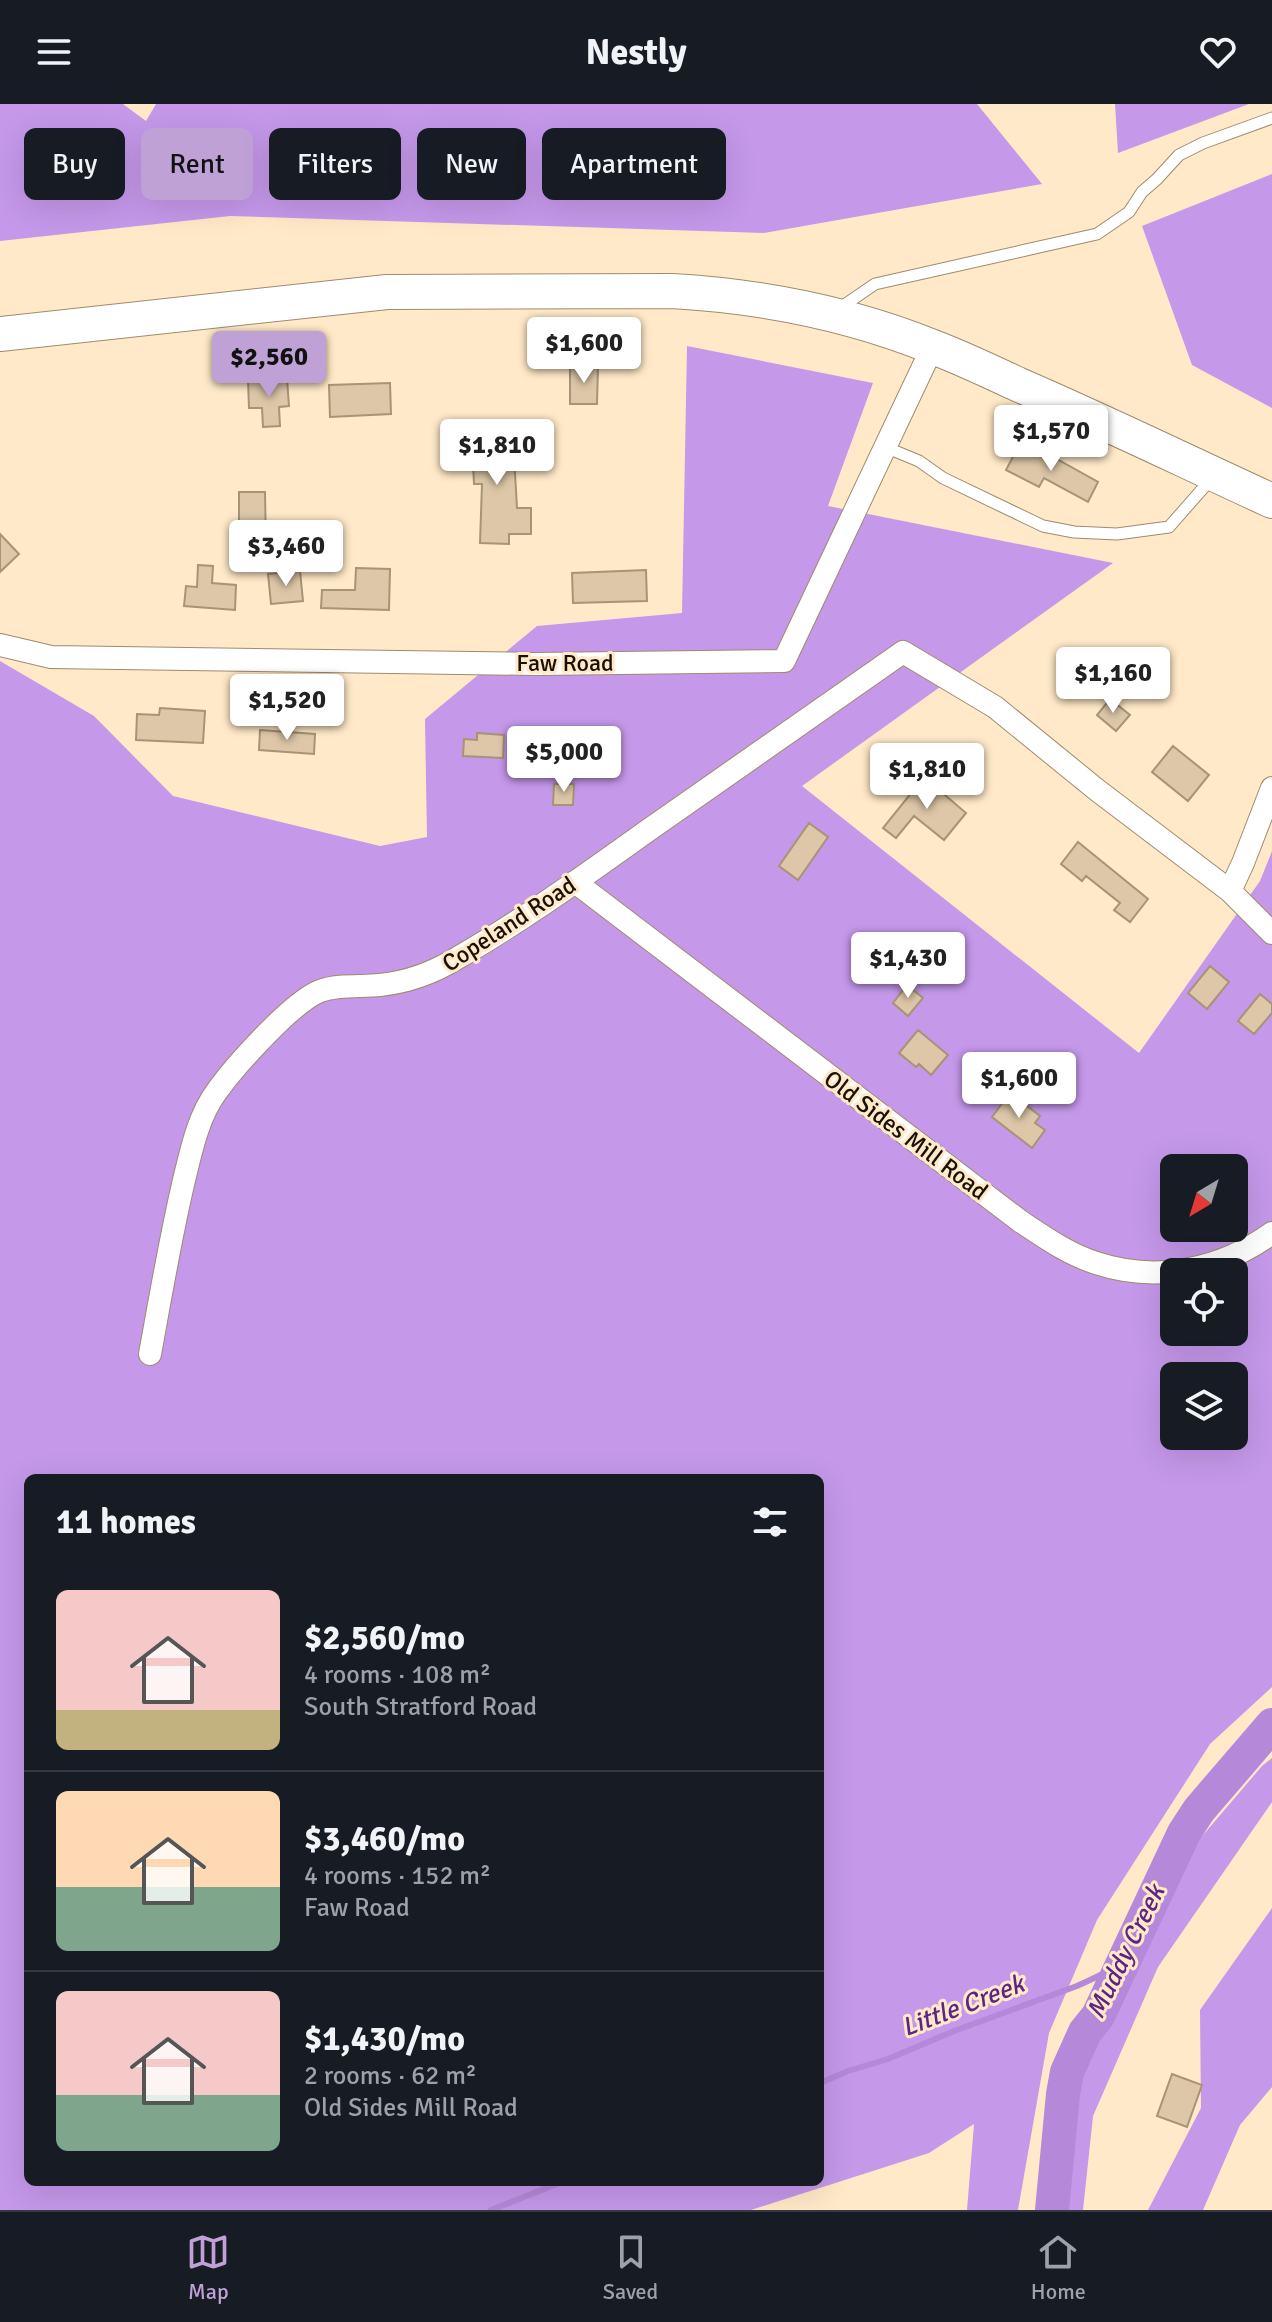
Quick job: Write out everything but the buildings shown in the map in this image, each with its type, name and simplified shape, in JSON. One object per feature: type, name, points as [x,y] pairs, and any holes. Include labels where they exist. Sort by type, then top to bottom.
[{"type":"main road","points":[[0,334],[387,292],[672,291],[755,299],[830,315],[933,346],[1272,501]]},
{"type":"street","name":"Faw Road","points":[[0,645],[51,657],[536,664],[784,661],[933,346]]},
{"type":"street","name":"Copeland Road","points":[[150,1354],[177,1207],[192,1146],[206,1109],[230,1073],[285,1016],[313,995],[337,987],[381,985],[432,973],[462,956],[575,882],[903,652],[995,707],[1097,790],[1230,891]]},
{"type":"street","points":[[1272,788],[1230,891],[1272,933]]},
{"type":"street","name":"Old Sides Mill Road","points":[[575,882],[1020,1221],[1064,1249],[1096,1263],[1129,1271],[1156,1273],[1207,1266],[1232,1257],[1272,1233]]},
{"type":"lane","points":[[830,315],[875,284],[1097,234],[1129,212],[1142,192],[1179,155],[1272,118]]},
{"type":"lane","points":[[885,447],[919,461],[943,478],[1002,508],[1043,526],[1074,532],[1117,534],[1169,527],[1215,474]]},
{"type":"shaded area","points":[[0,104],[123,104],[146,121],[156,104],[977,104],[1042,184],[764,233],[230,216],[0,241]]},
{"type":"shaded area","points":[[1115,104],[1249,104],[1118,153]]},
{"type":"shaded area","points":[[1272,174],[1272,408],[1192,365],[1142,226]]},
{"type":"shaded area","points":[[687,346],[873,383],[828,506],[1113,563],[802,786],[1139,1053],[1260,881],[1272,851],[1272,1687],[1210,1744],[1097,1920],[1049,2033],[1018,2210],[967,2210],[974,2124],[929,2153],[751,2210],[0,2210],[0,661],[94,716],[173,796],[380,846],[427,837],[425,719],[537,626],[682,613]]},
{"type":"shaded area","points":[[1272,1758],[1272,1802],[1158,1967],[1093,2116],[1083,2210],[1063,2210],[1075,2079],[1192,1848]]},
{"type":"shaded area","points":[[1272,1908],[1272,2087],[1240,2125],[1203,2210],[1148,2210],[1201,2108],[1200,2010]]},
{"type":"waterway","name":"Muddy Creek","points":[[1052,2210],[1067,2072],[1085,2032],[1098,2016],[1184,1833],[1199,1810],[1272,1725]]},
{"type":"waterway","name":"Little Creek","points":[[824,2081],[1077,1986],[1120,1966]]},
{"type":"waterway","name":"Little Creek","points":[[491,2210],[552,2186]]}]
